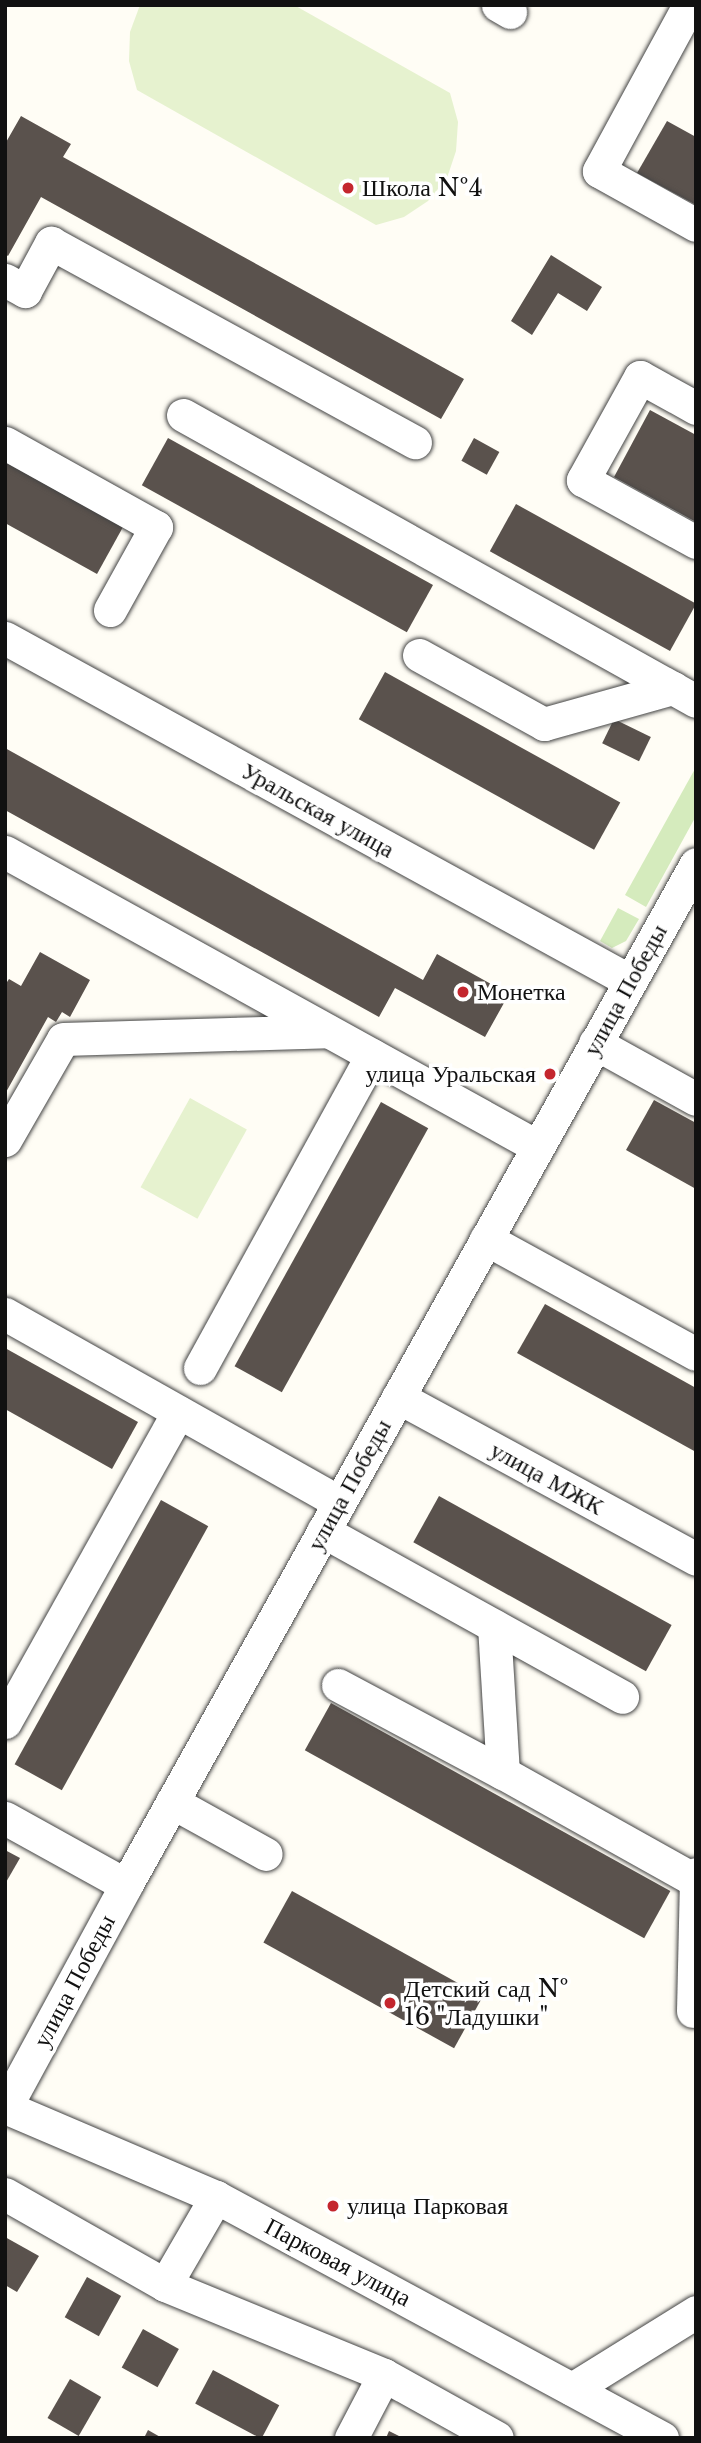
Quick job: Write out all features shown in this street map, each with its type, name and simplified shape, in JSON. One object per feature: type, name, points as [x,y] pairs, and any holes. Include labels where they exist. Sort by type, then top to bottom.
[{"type":"street","points":[[689,5],[598,171],[696,225]]},
{"type":"street","points":[[5,280],[25,290],[51,243],[415,442]]},
{"type":"street","points":[[696,408],[640,377],[583,480],[696,542]]},
{"type":"street","points":[[183,415],[684,694]]},
{"type":"street","points":[[5,443],[156,527],[110,610]]},
{"type":"street","name":"Уральская улица","points":[[5,638],[630,981]]},
{"type":"street","points":[[419,655],[544,724],[684,694]]},
{"type":"street","points":[[5,852],[538,1147]]},
{"type":"street","name":"улица Победы","points":[[5,2107],[172,1802],[696,864]]},
{"type":"street","points":[[5,1140],[63,1039],[328,1031]]},
{"type":"street","points":[[596,1043],[696,1099]]},
{"type":"street","points":[[200,1368],[372,1055]]},
{"type":"street","points":[[486,1239],[696,1354]]},
{"type":"street","points":[[5,1314],[340,1502]]},
{"type":"street","name":"улица МЖК","points":[[398,1396],[696,1559]]},
{"type":"street","points":[[5,1722],[178,1412]]},
{"type":"street","points":[[323,1531],[622,1697]]},
{"type":"street","points":[[494,1626],[503,1773]]},
{"type":"street","points":[[338,1685],[695,1877],[693,2011]]},
{"type":"street","points":[[172,1802],[266,1854]]},
{"type":"street","points":[[5,1818],[126,1885]]},
{"type":"street","name":"Парковая улица","points":[[5,2107],[216,2197],[662,2438]]},
{"type":"street","points":[[5,2194],[165,2285],[384,2375],[497,2438]]},
{"type":"street","points":[[165,2285],[216,2197]]},
{"type":"street","points":[[572,2389],[696,2312]]},
{"type":"street","points":[[351,2438],[384,2375]]},
{"type":"green space","points":[[140,5],[294,5],[450,93],[458,122],[456,151],[447,178],[428,201],[404,217],[376,225],[137,90],[129,61],[130,32]]},
{"type":"green space","points":[[696,767],[696,816],[646,907],[625,895]]},
{"type":"green space","points":[[618,908],[639,919],[626,941],[612,948],[600,941]]},
{"type":"green space","points":[[190,1098],[247,1130],[197,1219],[141,1187]]},
{"type":"building","points":[[21,116],[71,144],[63,157],[464,379],[441,419],[41,197],[8,256],[5,254],[5,144]]},
{"type":"building","points":[[667,121],[696,137],[696,205],[637,173]]},
{"type":"building","points":[[551,255],[602,287],[587,311],[558,293],[532,335],[511,321]]},
{"type":"building","points":[[650,410],[696,435],[696,522],[614,477]]},
{"type":"building","points":[[168,438],[433,585],[407,632],[142,485]]},
{"type":"building","points":[[474,438],[499,452],[487,475],[461,461]]},
{"type":"building","points":[[5,462],[123,527],[97,574],[5,523]]},
{"type":"building","points":[[516,504],[696,604],[670,651],[490,551]]},
{"type":"building","points":[[385,672],[620,802],[594,850],[359,719]]},
{"type":"building","points":[[614,719],[651,737],[639,761],[602,743]]},
{"type":"building","points":[[5,748],[423,980],[437,954],[509,994],[485,1037],[395,988],[379,1017],[5,810]]},
{"type":"building","points":[[40,952],[90,980],[70,1017],[62,1012],[56,1022],[48,1017],[5,1094],[5,985],[9,979],[21,986]]},
{"type":"building","points":[[654,1100],[696,1123],[696,1189],[626,1150]]},
{"type":"building","points":[[381,1102],[428,1128],[282,1392],[235,1366]]},
{"type":"building","points":[[545,1304],[696,1388],[696,1452],[517,1353]]},
{"type":"building","points":[[5,1348],[138,1422],[112,1469],[5,1409]]},
{"type":"building","points":[[439,1496],[672,1625],[646,1671],[413,1542]]},
{"type":"building","points":[[161,1500],[208,1526],[62,1790],[15,1764]]},
{"type":"building","points":[[331,1703],[670,1891],[644,1938],[305,1750]]},
{"type":"building","points":[[5,1850],[20,1858],[5,1884]]},
{"type":"building","points":[[292,1891],[483,1997],[454,2048],[263,1943]]},
{"type":"building","points":[[5,2237],[39,2256],[17,2292],[5,2285]]},
{"type":"building","points":[[87,2277],[121,2296],[99,2336],[65,2317]]},
{"type":"building","points":[[143,2329],[179,2349],[158,2387],[122,2367]]},
{"type":"building","points":[[213,2370],[279,2405],[260,2438],[195,2404]]},
{"type":"building","points":[[70,2379],[101,2397],[79,2436],[48,2418]]},
{"type":"building","points":[[148,2430],[162,2438],[144,2438]]},
{"type":"building","points":[[389,2431],[403,2438],[386,2438]]},
{"type":"place","name":"Школа №4","points":[[348,188]]},
{"type":"place","name":"Монетка","points":[[463,992]]},
{"type":"place","name":"улица Уральская","points":[[550,1074]]},
{"type":"place","name":"Детский сад № 16 \"Ладушки\"","points":[[390,2003]]},
{"type":"place","name":"улица Парковая","points":[[333,2206]]}]
